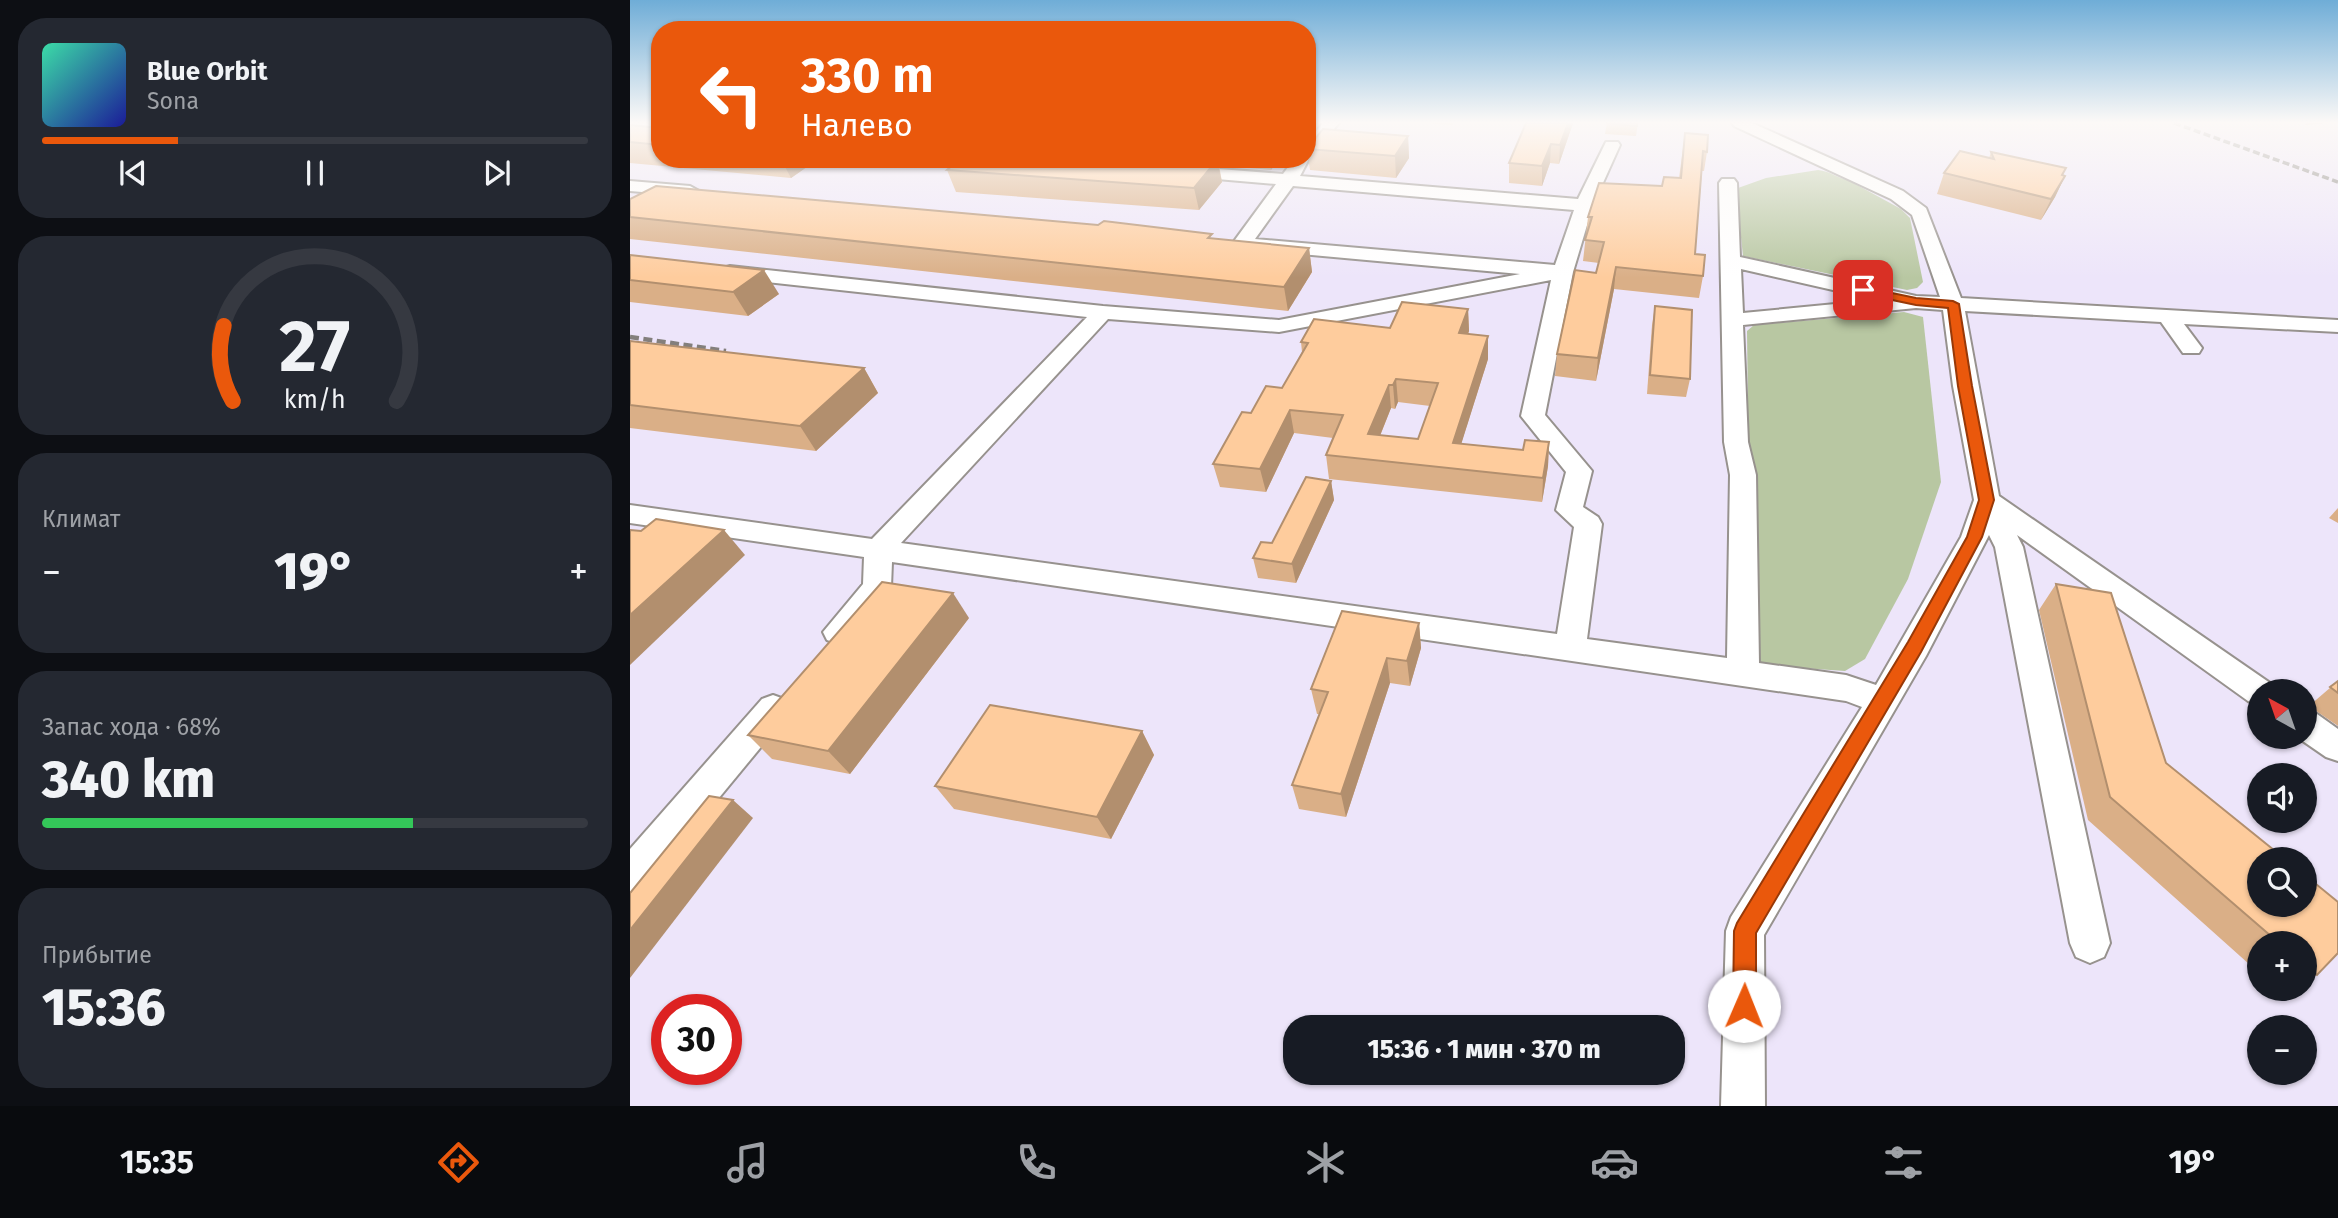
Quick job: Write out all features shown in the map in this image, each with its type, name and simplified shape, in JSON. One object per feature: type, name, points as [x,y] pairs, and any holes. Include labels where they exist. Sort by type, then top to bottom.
[{"type":"street","points":[[1225,175],[1584,205]]},
{"type":"street","points":[[1242,244],[1291,175]]},
{"type":"street","points":[[1570,650],[1588,524],[1569,510],[1579,471],[1533,415],[1563,272],[1584,205],[1598,175]]},
{"type":"street","points":[[1851,175],[1910,202],[1920,212],[1953,304],[1965,386],[1987,500],[2009,547],[2090,943]]},
{"type":"street","points":[[1728,183],[1736,442],[1743,475],[1743,673]]},
{"type":"street","points":[[630,186],[713,193]]},
{"type":"street","points":[[1217,242],[1563,272]]},
{"type":"street","points":[[1731,261],[1916,302]]},
{"type":"street","points":[[713,270],[1102,312],[1279,326],[1563,272]]},
{"type":"street","points":[[1732,320],[1916,302],[2338,326]]},
{"type":"street","points":[[824,649],[877,587],[878,550],[1102,312]]},
{"type":"street","points":[[2168,317],[2191,348]]},
{"type":"street","points":[[1987,500],[2247,684]]},
{"type":"street","points":[[1743,1106],[1745,931],[1975,537],[1987,500]]},
{"type":"street","points":[[630,514],[1846,688],[1882,700]]},
{"type":"street","points":[[630,877],[789,691]]},
{"type":"street","points":[[2317,732],[2338,747]]},
{"type":"shaded area","points":[[630,175],[2338,175],[2338,1106],[630,1106]]},
{"type":"green space","points":[[1788,175],[1832,175],[1848,180],[1901,209],[1910,218],[1923,282],[1917,288],[1907,290],[1743,256],[1736,191],[1766,178]]},
{"type":"green space","points":[[1904,312],[1923,317],[1941,482],[1908,579],[1865,659],[1845,671],[1787,667],[1751,660],[1747,331],[1754,325]]},
{"type":"building","points":[[1010,175],[1205,175],[1194,188]]},
{"type":"building","points":[[1681,175],[1701,175],[1695,254],[1705,255],[1703,276],[1616,267],[1598,358],[1557,354],[1575,270],[1596,273],[1604,242],[1585,240],[1592,217],[1588,217],[1599,183],[1662,186],[1664,177],[1681,178]]},
{"type":"building","points":[[1951,175],[2065,176],[2051,199]]},
{"type":"building","points":[[656,186],[1098,225],[1104,221],[1212,234],[1208,238],[1309,248],[1284,287],[630,217],[630,199]]},
{"type":"building","points":[[630,255],[764,270],[733,292],[630,280]]},
{"type":"building","points":[[1402,302],[1468,309],[1459,333],[1488,336],[1453,443],[1523,450],[1525,440],[1549,442],[1543,478],[1326,455],[1343,415],[1290,410],[1260,469],[1213,464],[1242,412],[1251,413],[1266,386],[1282,388],[1308,343],[1301,342],[1314,319],[1390,328]],"holes":[[[1396,379],[1438,383],[1418,439],[1368,434],[1389,385],[1393,385]]]},
{"type":"building","points":[[1655,306],[1692,310],[1690,379],[1650,375]]},
{"type":"building","points":[[630,341],[864,368],[800,426],[630,405]]},
{"type":"building","points":[[1306,477],[1331,481],[1292,564],[1253,558],[1261,542],[1272,543]]},
{"type":"building","points":[[656,519],[724,530],[630,615],[630,530],[641,531]]},
{"type":"building","points":[[882,582],[953,593],[828,751],[748,735]]},
{"type":"building","points":[[2056,584],[2111,593],[2166,763],[2247,828],[2247,833],[2253,833],[2270,847],[2247,847],[2247,915],[2110,797]]},
{"type":"building","points":[[1342,611],[1419,623],[1407,661],[1387,658],[1341,794],[1292,785],[1328,692],[1311,689]]},
{"type":"building","points":[[2338,681],[2338,693],[2330,687]]},
{"type":"building","points":[[990,705],[1142,731],[1097,817],[935,786]]},
{"type":"building","points":[[709,796],[733,800],[630,930],[630,893]]},
{"type":"building","points":[[2317,885],[2338,902],[2338,953],[2317,975],[2317,931],[2265,931],[2249,917],[2317,917]]},
{"type":"railway","points":[[2317,175],[2338,182]]},
{"type":"railway","points":[[630,337],[726,351]]},
{"type":"route","points":[[1744,1006],[1745,931],[1914,647],[1975,537],[1987,500],[1965,386],[1953,304],[1916,302],[1863,290]]}]
